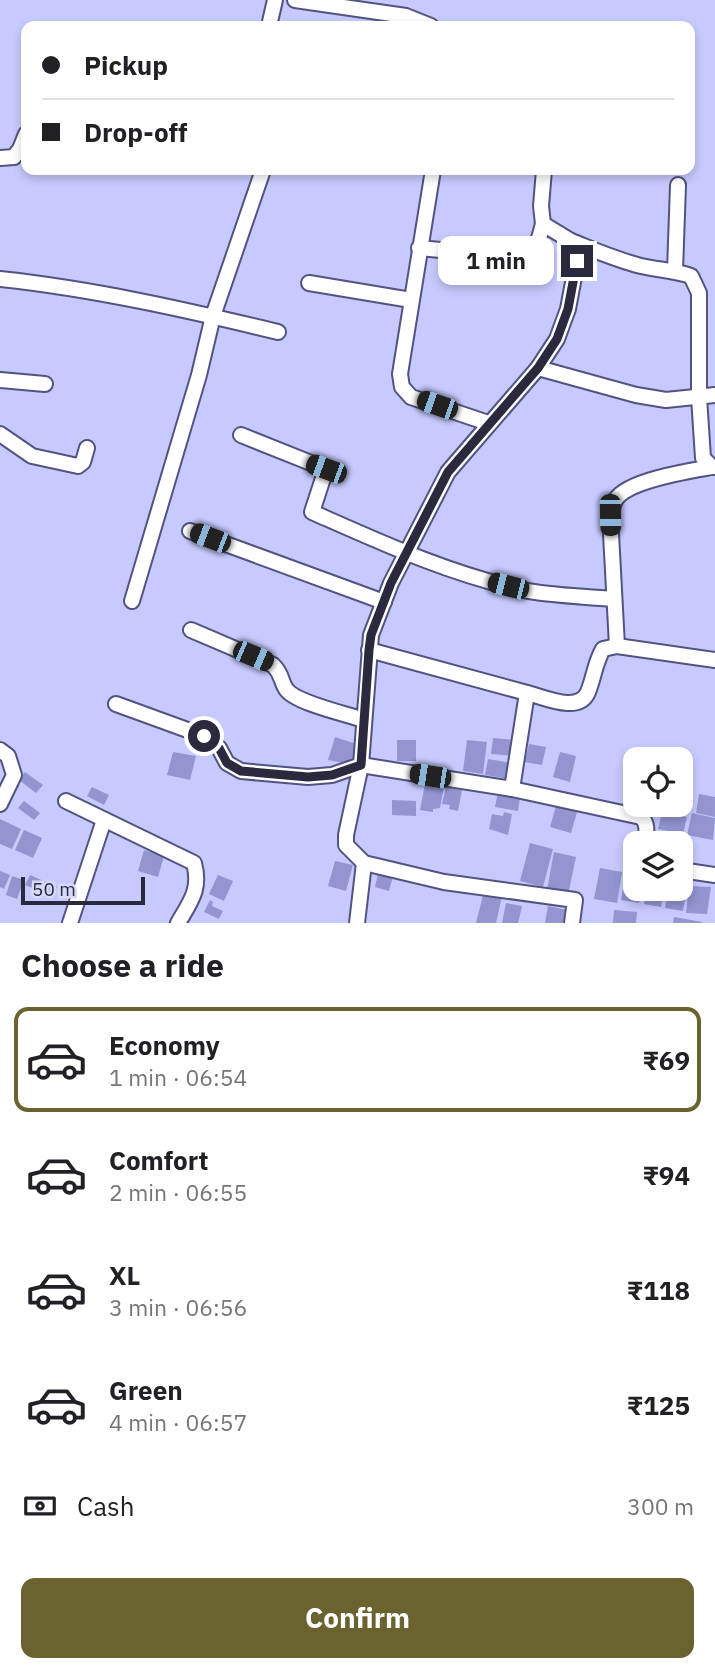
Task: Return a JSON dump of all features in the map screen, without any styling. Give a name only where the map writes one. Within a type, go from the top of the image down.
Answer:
[{"type":"street","points":[[270,21],[275,0]]},
{"type":"street","points":[[295,0],[353,4],[418,21]]},
{"type":"street","points":[[0,158],[14,157],[21,146]]},
{"type":"street","points":[[132,601],[199,375],[213,316],[261,175]]},
{"type":"street","points":[[432,175],[400,374],[402,387],[411,397],[488,423]]},
{"type":"street","points":[[419,248],[515,257],[527,254],[537,247],[543,224],[541,206],[544,175]]},
{"type":"street","points":[[675,271],[678,185]]},
{"type":"street","points":[[543,224],[571,241],[613,258],[691,276],[699,293],[699,397],[703,458],[713,467]]},
{"type":"street","points":[[571,241],[577,261],[568,309],[557,339],[538,368],[448,472],[407,553],[371,635],[361,765],[346,845],[364,863],[444,881],[576,900],[572,923]]},
{"type":"street","points":[[0,279],[57,285],[213,316],[278,332]]},
{"type":"street","points":[[309,283],[411,300]]},
{"type":"street","points":[[538,368],[636,396],[666,400],[715,396]]},
{"type":"street","points":[[0,380],[45,384]]},
{"type":"street","points":[[0,435],[33,456],[78,466],[83,462],[88,448]]},
{"type":"street","points":[[241,435],[326,469],[312,512],[407,553],[490,582],[525,590],[613,599]]},
{"type":"street","points":[[617,646],[610,515],[615,499],[626,490],[653,479],[713,467]]},
{"type":"street","points":[[190,531],[384,602]]},
{"type":"street","points":[[191,630],[273,665],[281,673],[286,688],[295,697],[364,720]]},
{"type":"street","points":[[369,650],[572,704],[581,702],[588,694],[596,661],[603,649],[617,646],[715,660]]},
{"type":"street","points":[[512,789],[527,693]]},
{"type":"street","points":[[116,704],[204,736],[219,748],[227,763],[241,771],[308,777],[332,775],[361,765],[512,789],[640,817],[645,821],[647,831]]},
{"type":"street","points":[[0,750],[8,756],[14,775],[0,804]]},
{"type":"street","points":[[66,802],[194,863],[198,879],[194,896],[178,923]]},
{"type":"street","points":[[69,923],[104,820]]},
{"type":"street","points":[[357,923],[364,863]]},
{"type":"street","points":[[693,872],[715,876]]},
{"type":"building","points":[[335,737],[359,745],[354,762],[349,760],[348,764],[328,760]]},
{"type":"building","points":[[493,738],[516,740],[515,756],[491,754]]},
{"type":"building","points":[[397,740],[416,740],[416,761],[397,761]]},
{"type":"building","points":[[467,740],[487,742],[483,774],[463,771]]},
{"type":"building","points":[[529,744],[546,747],[542,765],[525,762]]},
{"type":"building","points":[[173,752],[196,756],[190,780],[167,775]]},
{"type":"building","points":[[560,752],[576,756],[570,782],[553,777]]},
{"type":"building","points":[[488,759],[512,763],[509,779],[485,775]]},
{"type":"building","points":[[25,772],[43,785],[36,793],[19,780]]},
{"type":"building","points":[[425,784],[444,787],[440,808],[433,809],[433,812],[420,810]]},
{"type":"building","points":[[92,787],[109,795],[104,805],[87,796]]},
{"type":"building","points":[[446,787],[462,790],[458,811],[449,809],[450,805],[442,804]]},
{"type":"building","points":[[498,792],[520,797],[518,811],[495,807]]},
{"type":"building","points":[[699,794],[715,797],[715,817],[696,813]]},
{"type":"building","points":[[392,800],[416,801],[416,816],[392,815]]},
{"type":"building","points":[[24,801],[40,813],[34,820],[18,808]]},
{"type":"building","points":[[556,806],[577,812],[571,833],[550,827]]},
{"type":"building","points":[[504,812],[512,814],[508,835],[489,829],[492,814],[503,816]]},
{"type":"building","points":[[693,813],[715,818],[713,840],[693,836],[693,831],[688,831]]},
{"type":"building","points":[[661,817],[687,817],[684,831],[658,829]]},
{"type":"building","points":[[0,819],[21,829],[12,849],[0,844]]},
{"type":"building","points":[[24,830],[42,838],[33,858],[15,850]]},
{"type":"building","points":[[530,843],[553,849],[543,887],[520,881]]},
{"type":"building","points":[[144,850],[164,856],[158,877],[138,871]]},
{"type":"building","points":[[554,852],[576,857],[568,895],[547,890]]},
{"type":"building","points":[[335,861],[353,865],[346,891],[328,886]]},
{"type":"building","points":[[600,868],[622,872],[617,903],[594,899]]},
{"type":"building","points":[[379,869],[394,872],[389,891],[375,887]]},
{"type":"building","points":[[0,871],[10,875],[4,889],[0,887]]},
{"type":"building","points":[[30,875],[57,887],[52,896],[25,885]]},
{"type":"building","points":[[218,875],[233,881],[224,901],[209,894]]},
{"type":"building","points":[[12,876],[24,880],[17,899],[6,895]]},
{"type":"building","points":[[693,886],[711,887],[707,914],[686,913],[687,901],[693,901]]},
{"type":"building","points":[[484,891],[502,896],[496,923],[476,923]]},
{"type":"building","points":[[210,900],[213,902],[212,906],[223,911],[219,919],[204,912]]},
{"type":"building","points":[[645,901],[662,901],[661,907],[644,904]]},
{"type":"building","points":[[666,901],[685,901],[683,911],[665,908]]},
{"type":"building","points":[[506,903],[522,906],[518,923],[502,923]]},
{"type":"building","points":[[548,906],[567,910],[565,923],[545,923]]},
{"type":"building","points":[[614,910],[637,912],[636,923],[613,923]]},
{"type":"building","points":[[674,917],[702,922],[702,923],[673,923]]},
{"type":"route","points":[[204,736],[219,748],[227,763],[241,771],[308,777],[332,775],[361,765],[371,635],[391,583],[448,472],[538,368],[557,339],[568,309],[577,261]]}]
